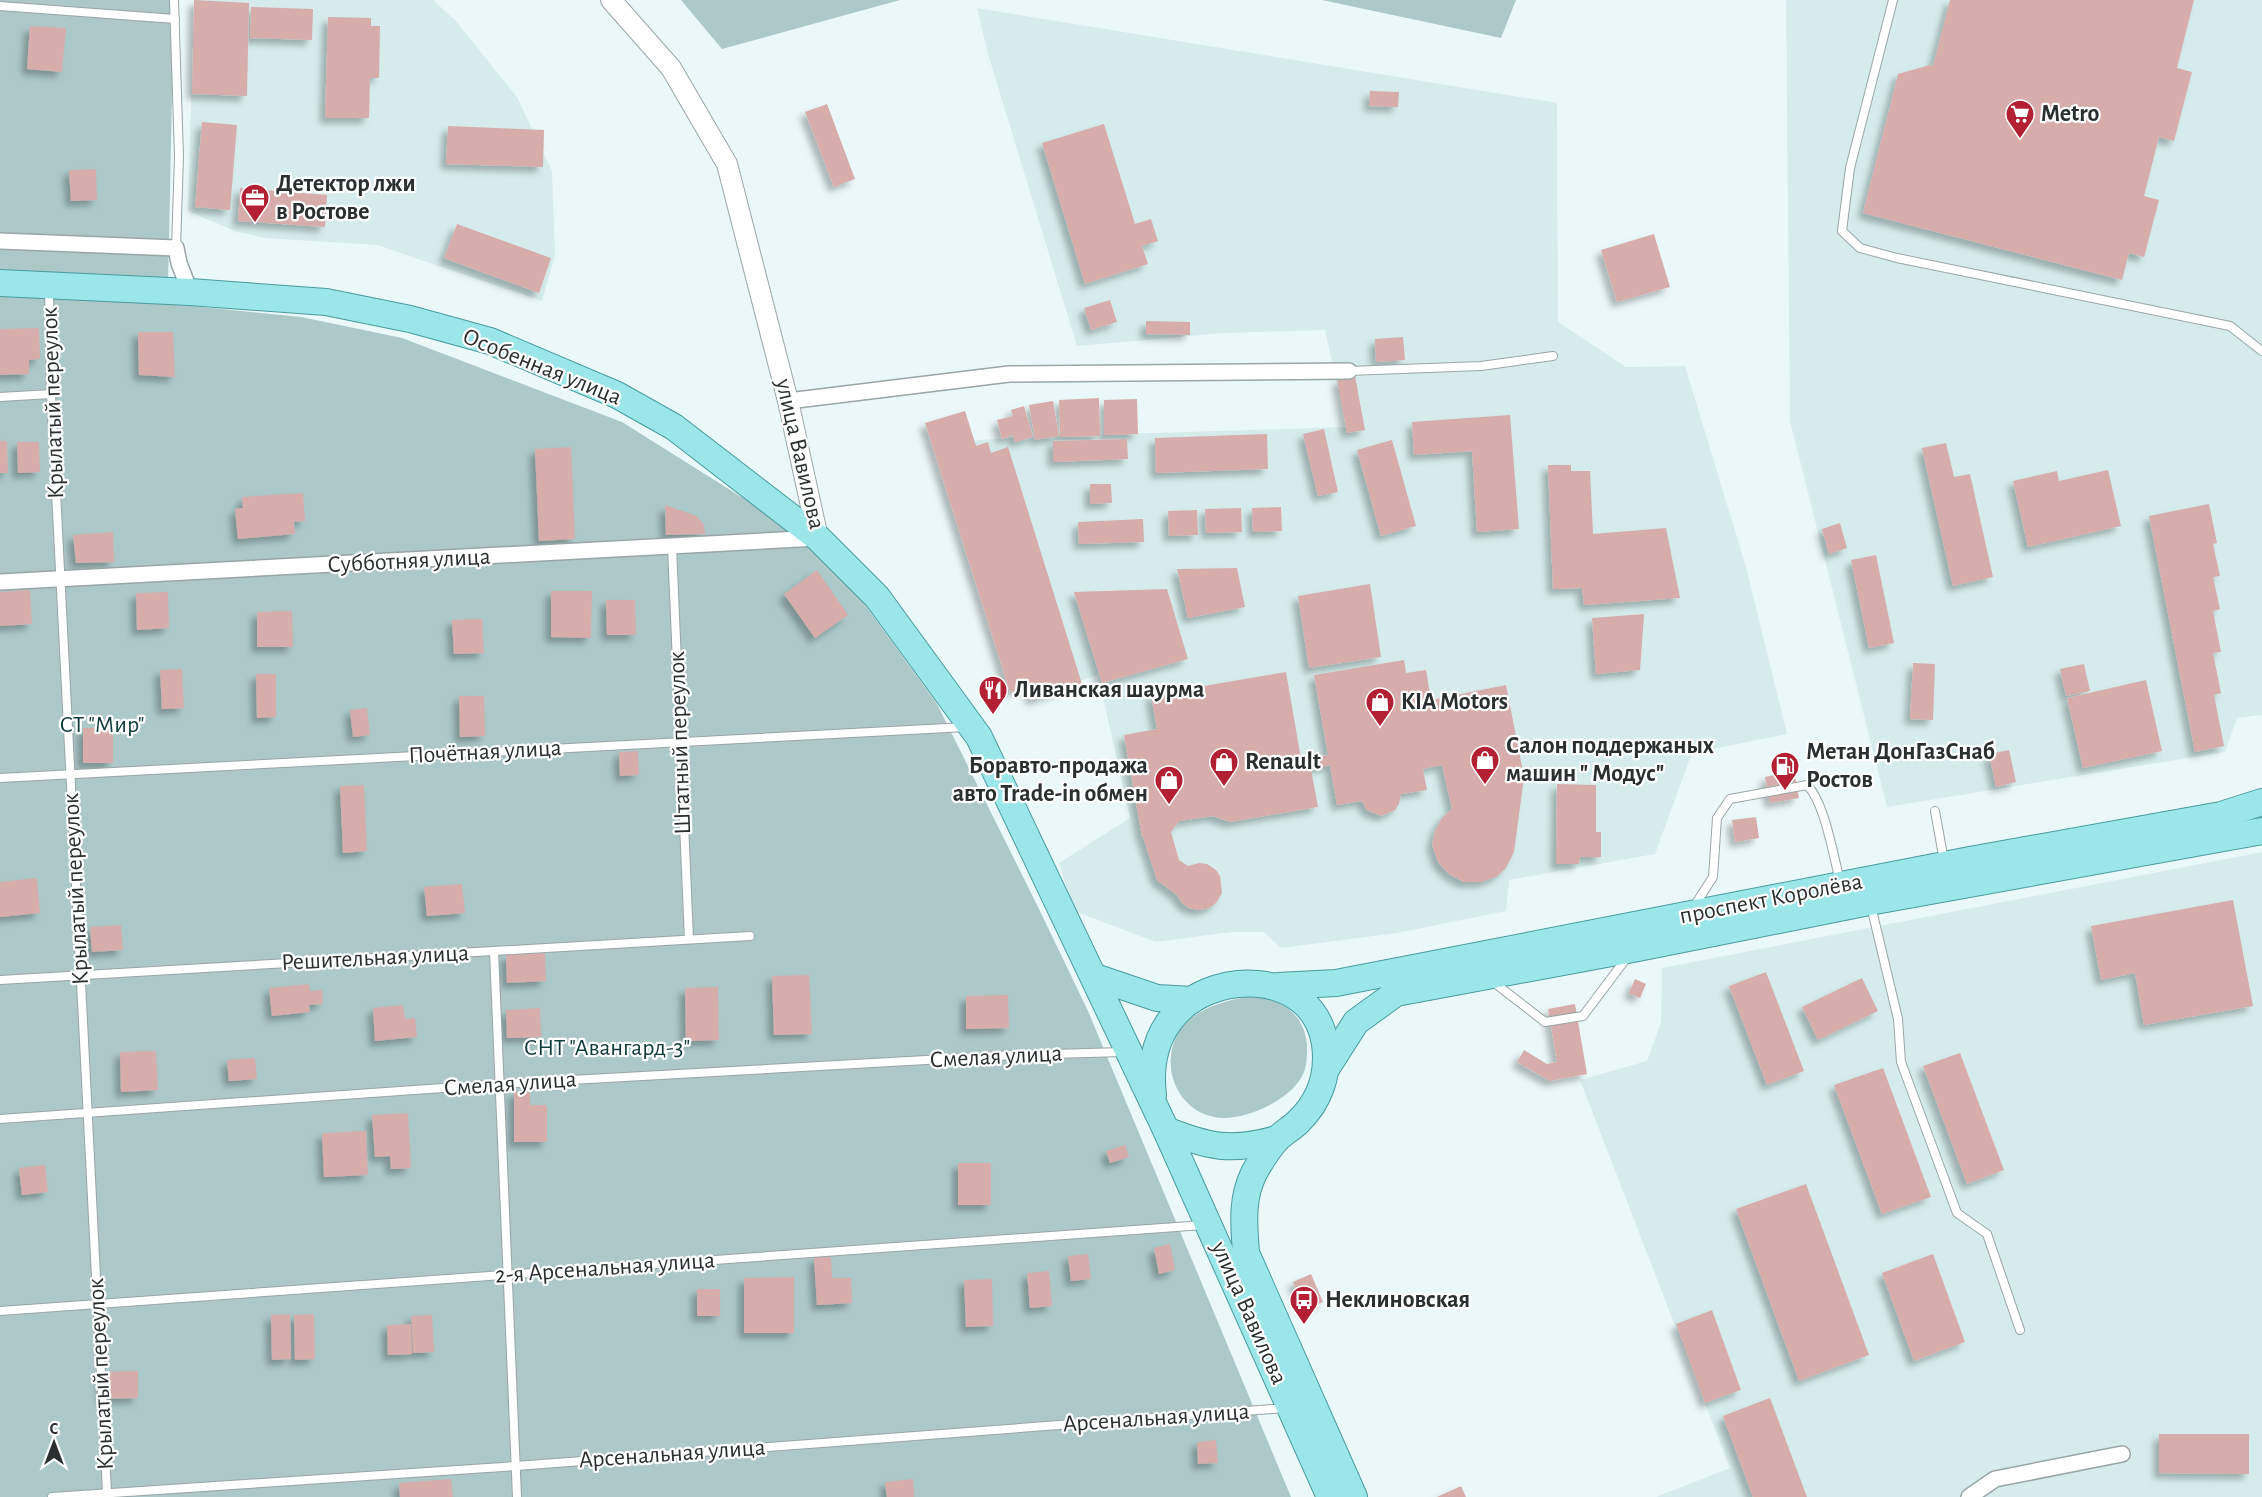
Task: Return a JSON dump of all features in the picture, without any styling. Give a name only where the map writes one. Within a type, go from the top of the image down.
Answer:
[{"type":"main road","name":"Особенная улица","points":[[0,283],[190,292],[326,303],[410,319],[490,341],[617,396],[674,427],[818,538]]},
{"type":"main road","name":"улица Вавилова","points":[[818,538],[877,597],[979,737],[1166,1130],[1330,1497]]},
{"type":"main road","name":"проспект Королёва","points":[[1278,986],[1336,983],[1945,865],[2221,815],[2262,802]]},
{"type":"main road","name":"проспект Королёва","points":[[1326,1069],[1356,1022],[1396,993],[1869,902],[2262,831]]},
{"type":"main road","name":"улица Вавилова","points":[[1095,977],[1157,998],[1192,1000]]},
{"type":"main road","name":"улица Вавилова","points":[[1154,1106],[1152,1064],[1159,1042],[1170,1021],[1192,1000],[1220,987],[1251,982],[1278,986],[1305,1003],[1319,1021],[1325,1043],[1326,1069],[1319,1095],[1298,1122],[1277,1139],[1254,1174],[1243,1209],[1246,1253],[1354,1497]]},
{"type":"main road","name":"улица Вавилова","points":[[1166,1130],[1198,1143],[1229,1148],[1255,1145],[1277,1139]]},
{"type":"street","name":"улица Вавилова","points":[[610,0],[671,68],[727,164],[788,401],[818,538]]},
{"type":"street","points":[[0,241],[176,248],[190,292]]},
{"type":"street","points":[[788,401],[1009,374],[1349,371]]},
{"type":"street","name":"Субботняя улица","points":[[0,582],[818,538]]},
{"type":"street","points":[[1969,1497],[1995,1479],[2122,1454]]},
{"type":"lane","points":[[174,0],[179,157],[176,248]]},
{"type":"lane","points":[[1893,0],[1850,168],[1842,231],[1860,248],[1908,261],[2230,326],[2262,351]]},
{"type":"lane","points":[[0,6],[174,19]]},
{"type":"lane","name":"Крылатый переулок","points":[[49,285],[51,394],[107,1492]]},
{"type":"lane","points":[[1349,371],[1481,366],[1553,356]]},
{"type":"lane","points":[[0,397],[51,394]]},
{"type":"lane","name":"Штатный переулок","points":[[672,547],[689,939]]},
{"type":"lane","name":"Почётная улица","points":[[0,778],[971,726]]},
{"type":"lane","points":[[1689,914],[1713,877],[1717,818],[1730,799],[1807,785],[1815,793],[1841,885]]},
{"type":"lane","points":[[1935,811],[1945,865]]},
{"type":"lane","points":[[1869,902],[1898,1019],[1901,1062],[1957,1214],[1987,1234],[2020,1330]]},
{"type":"lane","name":"Решительная улица","points":[[0,980],[750,936]]},
{"type":"lane","points":[[1486,976],[1545,1022],[1583,1016],[1633,949]]},
{"type":"lane","points":[[494,951],[517,1497]]},
{"type":"lane","name":"Смелая улица","points":[[0,1119],[500,1084],[1003,1056],[1129,1052]]},
{"type":"lane","name":"2-я Арсенальная улица","points":[[0,1311],[1209,1225]]},
{"type":"lane","name":"Арсенальная улица","points":[[52,1497],[516,1466],[1291,1408]]},
{"type":"shaded area","points":[[194,0],[433,0],[455,20],[517,97],[552,171],[555,255],[542,301],[377,245],[264,238],[235,231],[188,211]]},
{"type":"shaded area","points":[[1786,0],[2262,0],[2262,715],[2237,718],[2225,752],[1887,807],[1790,421]]},
{"type":"shaded area","points":[[977,8],[1557,103],[1558,322],[1626,367],[1685,366],[1746,567],[1787,734],[1692,753],[1655,854],[1509,880],[1506,911],[1397,933],[1281,948],[1264,932],[1231,932],[1156,942],[1074,911],[1059,863],[1130,818],[1098,675],[1027,698],[949,442],[1026,437],[1346,427],[1325,330],[1224,333],[1077,346],[988,54]]},
{"type":"shaded area","points":[[2262,852],[2262,1497],[1656,1497],[1730,1468],[1580,1080],[1647,1061],[1661,1023],[1662,968]]},
{"type":"green space","points":[[0,0],[174,0],[168,285],[0,276]]},
{"type":"green space","points":[[681,0],[900,0],[722,49]]},
{"type":"green space","points":[[1322,0],[1516,0],[1501,38]]},
{"type":"green space","name":"СНТ \"Авангард-3\"","points":[[0,296],[172,304],[301,317],[402,338],[622,422],[778,520],[855,591],[937,704],[1039,909],[1088,1011],[1291,1497],[0,1497]]},
{"type":"green space","points":[[1246,997],[1279,1003],[1295,1015],[1305,1033],[1307,1045],[1304,1072],[1291,1090],[1270,1105],[1234,1117],[1207,1115],[1192,1107],[1181,1096],[1174,1082],[1171,1066],[1172,1050],[1177,1035],[1188,1021],[1201,1011],[1230,1000]]},
{"type":"building","points":[[194,0],[249,3],[247,96],[192,94]]},
{"type":"building","name":"Metro","points":[[1950,0],[2194,0],[2177,68],[2192,72],[2174,141],[2159,137],[2144,196],[2159,200],[2144,257],[2129,253],[2122,280],[1863,213],[1898,74],[1933,66]]},
{"type":"building","points":[[251,7],[313,9],[312,40],[250,38]]},
{"type":"building","points":[[328,17],[371,18],[371,26],[380,26],[379,78],[370,78],[369,118],[325,118]]},
{"type":"building","points":[[30,26],[66,28],[62,72],[27,69]]},
{"type":"building","points":[[1370,91],[1399,92],[1398,107],[1369,106]]},
{"type":"building","points":[[827,104],[855,179],[834,187],[805,112]]},
{"type":"building","points":[[202,122],[237,125],[230,210],[195,207]]},
{"type":"building","points":[[1104,124],[1135,224],[1151,219],[1158,241],[1142,246],[1148,264],[1085,284],[1042,143]]},
{"type":"building","points":[[448,126],[544,130],[543,167],[446,164]]},
{"type":"building","points":[[96,169],[97,200],[71,201],[69,170]]},
{"type":"building","points":[[240,188],[327,195],[325,227],[238,221]]},
{"type":"building","points":[[457,224],[551,258],[539,293],[444,258]]},
{"type":"building","points":[[1654,234],[1670,287],[1617,302],[1601,250]]},
{"type":"building","points":[[1110,300],[1117,322],[1091,330],[1084,308]]},
{"type":"building","points":[[1146,321],[1190,322],[1190,335],[1146,334]]},
{"type":"building","points":[[39,328],[40,359],[29,360],[29,374],[0,375],[0,329]]},
{"type":"building","points":[[138,332],[173,332],[175,377],[139,375]]},
{"type":"building","points":[[1403,337],[1405,360],[1376,362],[1375,339]]},
{"type":"building","points":[[1355,376],[1365,430],[1347,433],[1337,379]]},
{"type":"building","points":[[1099,398],[1100,436],[1060,437],[1059,400]]},
{"type":"building","points":[[1137,399],[1138,434],[1104,435],[1104,400]]},
{"type":"building","points":[[1053,401],[1059,436],[1035,440],[1029,405]]},
{"type":"building","points":[[1024,406],[1033,437],[1015,442],[1013,435],[1002,439],[997,420],[1013,416],[1011,410]]},
{"type":"building","points":[[965,411],[976,446],[988,442],[991,453],[1008,447],[1082,684],[1032,700],[1027,686],[1010,692],[925,423]]},
{"type":"building","points":[[1510,415],[1519,529],[1477,532],[1472,451],[1414,455],[1412,422]]},
{"type":"building","points":[[1324,429],[1338,492],[1318,496],[1303,434]]},
{"type":"building","points":[[1267,434],[1268,469],[1156,473],[1155,438]]},
{"type":"building","points":[[1127,439],[1128,459],[1053,462],[1053,441]]},
{"type":"building","points":[[1392,440],[1416,526],[1381,536],[1357,450]]},
{"type":"building","points":[[0,441],[7,441],[8,473],[0,473]]},
{"type":"building","points":[[17,442],[39,442],[40,472],[18,473]]},
{"type":"building","points":[[1946,443],[1954,477],[1970,474],[1993,577],[1953,586],[1922,448]]},
{"type":"building","points":[[571,447],[575,539],[539,541],[535,449]]},
{"type":"building","points":[[1548,465],[1571,465],[1571,471],[1590,471],[1593,534],[1666,528],[1680,598],[1584,605],[1582,588],[1553,589]]},
{"type":"building","points":[[2108,470],[2121,526],[2028,547],[2013,481],[2057,471],[2059,481]]},
{"type":"building","points":[[1090,484],[1111,484],[1112,503],[1090,504]]},
{"type":"building","points":[[303,493],[305,521],[294,522],[295,534],[238,539],[235,509],[243,508],[242,497]]},
{"type":"building","points":[[2209,504],[2217,543],[2213,544],[2220,576],[2213,577],[2220,609],[2213,611],[2221,652],[2213,653],[2221,693],[2214,695],[2224,746],[2195,752],[2149,516]]},
{"type":"building","points":[[665,505],[697,516],[704,525],[705,534],[666,535]]},
{"type":"building","points":[[1281,507],[1282,531],[1253,532],[1252,508]]},
{"type":"building","points":[[1241,508],[1242,532],[1206,533],[1205,509]]},
{"type":"building","points":[[1197,510],[1198,535],[1169,536],[1168,511]]},
{"type":"building","points":[[1143,519],[1144,542],[1079,544],[1078,522]]},
{"type":"building","points":[[1840,523],[1847,548],[1829,554],[1822,529]]},
{"type":"building","points":[[113,532],[114,562],[76,563],[73,535]]},
{"type":"building","points":[[1876,555],[1894,643],[1869,648],[1851,560]]},
{"type":"building","points":[[1237,568],[1245,607],[1188,618],[1177,569]]},
{"type":"building","points":[[817,570],[848,615],[815,638],[784,594]]},
{"type":"building","points":[[1370,584],[1381,657],[1309,668],[1298,596]]},
{"type":"building","points":[[1167,589],[1188,659],[1102,683],[1074,592]]},
{"type":"building","points":[[30,590],[32,624],[0,626],[0,592]]},
{"type":"building","points":[[551,591],[592,591],[591,638],[551,637]]},
{"type":"building","points":[[168,592],[169,628],[137,630],[136,593]]},
{"type":"building","points":[[606,600],[635,600],[636,635],[607,635]]},
{"type":"building","points":[[292,611],[293,647],[257,647],[257,612]]},
{"type":"building","points":[[1644,614],[1640,670],[1596,674],[1592,618]]},
{"type":"building","points":[[482,619],[484,653],[454,654],[452,620]]},
{"type":"building","points":[[1404,660],[1406,673],[1426,670],[1431,700],[1506,685],[1524,777],[1514,852],[1506,868],[1496,877],[1481,882],[1464,882],[1449,874],[1438,862],[1432,845],[1435,831],[1442,818],[1452,809],[1442,765],[1423,769],[1427,790],[1401,794],[1395,810],[1381,816],[1367,810],[1362,801],[1337,805],[1330,765],[1311,769],[1318,807],[1230,822],[1213,816],[1179,821],[1171,832],[1179,860],[1188,866],[1199,863],[1207,864],[1220,876],[1222,893],[1216,903],[1209,908],[1199,910],[1189,908],[1177,895],[1157,880],[1142,837],[1124,735],[1157,729],[1151,695],[1286,672],[1301,759],[1328,755],[1314,675]]},
{"type":"building","points":[[1913,663],[1935,664],[1933,720],[1910,719]]},
{"type":"building","points":[[2084,664],[2090,691],[2066,696],[2060,669]]},
{"type":"building","points":[[182,669],[184,708],[162,709],[160,670]]},
{"type":"building","points":[[256,674],[276,674],[276,717],[257,718]]},
{"type":"building","points":[[2146,680],[2162,751],[2083,768],[2067,698]]},
{"type":"building","points":[[459,696],[484,696],[485,736],[460,737]]},
{"type":"building","points":[[367,708],[370,735],[353,737],[350,710]]},
{"type":"building","points":[[83,728],[113,728],[113,763],[83,763]]},
{"type":"building","points":[[2009,750],[2016,782],[1996,787],[1989,754]]},
{"type":"building","points":[[638,751],[639,775],[620,776],[619,752]]},
{"type":"building","points":[[1794,771],[1799,798],[1770,803],[1765,777]]},
{"type":"building","points":[[1557,784],[1596,785],[1596,832],[1601,832],[1601,857],[1580,857],[1579,864],[1556,864]]},
{"type":"building","points":[[364,785],[367,851],[343,853],[340,786]]},
{"type":"building","points":[[1756,817],[1759,838],[1735,842],[1732,820]]},
{"type":"building","points":[[37,878],[40,913],[0,917],[0,882]]},
{"type":"building","points":[[462,884],[465,913],[427,916],[424,887]]},
{"type":"building","points":[[2233,900],[2253,1006],[2144,1025],[2135,973],[2101,980],[2091,926]]},
{"type":"building","points":[[121,925],[123,950],[92,952],[90,927]]},
{"type":"building","points":[[545,953],[546,981],[507,983],[506,955]]},
{"type":"building","points":[[1766,972],[1804,1071],[1767,1085],[1729,986]]},
{"type":"building","points":[[809,975],[812,1034],[774,1035],[772,976]]},
{"type":"building","points":[[1862,978],[1878,1011],[1818,1040],[1802,1007]]},
{"type":"building","points":[[1635,979],[1646,984],[1640,998],[1629,993]]},
{"type":"building","points":[[309,984],[310,991],[322,990],[323,1004],[309,1005],[310,1012],[272,1016],[269,988]]},
{"type":"building","points":[[718,987],[719,1040],[686,1041],[685,988]]},
{"type":"building","points":[[1008,995],[1009,1028],[966,1029],[966,996]]},
{"type":"building","points":[[1575,1004],[1587,1074],[1550,1081],[1517,1062],[1524,1050],[1547,1064],[1557,1062],[1548,1009]]},
{"type":"building","points":[[403,1005],[405,1019],[415,1018],[417,1037],[375,1041],[373,1008]]},
{"type":"building","points":[[540,1008],[541,1037],[507,1038],[506,1010]]},
{"type":"building","points":[[156,1051],[158,1090],[121,1092],[120,1052]]},
{"type":"building","points":[[1960,1053],[2004,1170],[1967,1184],[1923,1066]]},
{"type":"building","points":[[255,1058],[257,1079],[229,1081],[227,1060]]},
{"type":"building","points":[[1883,1068],[1931,1197],[1882,1214],[1834,1085]]},
{"type":"building","points":[[514,1092],[530,1092],[530,1105],[547,1105],[547,1142],[514,1142]]},
{"type":"building","points":[[408,1113],[411,1168],[391,1169],[390,1156],[375,1157],[372,1115]]},
{"type":"building","points":[[366,1131],[368,1175],[324,1177],[322,1133]]},
{"type":"building","points":[[1125,1145],[1129,1157],[1110,1163],[1106,1151]]},
{"type":"building","points":[[958,1163],[991,1163],[991,1205],[958,1205]]},
{"type":"building","points":[[45,1165],[48,1192],[22,1195],[19,1168]]},
{"type":"building","points":[[1806,1184],[1869,1355],[1799,1381],[1736,1209]]},
{"type":"building","points":[[1170,1244],[1175,1270],[1159,1274],[1154,1248]]},
{"type":"building","points":[[1088,1254],[1091,1279],[1071,1281],[1068,1256]]},
{"type":"building","points":[[1933,1254],[1965,1342],[1914,1361],[1882,1273]]},
{"type":"building","points":[[831,1256],[832,1278],[851,1278],[852,1303],[817,1305],[814,1257]]},
{"type":"building","points":[[1049,1271],[1052,1306],[1030,1308],[1027,1273]]},
{"type":"building","points":[[1311,1274],[1323,1302],[1305,1310],[1293,1282]]},
{"type":"building","points":[[794,1277],[794,1333],[744,1333],[744,1278]]},
{"type":"building","points":[[992,1279],[993,1326],[966,1327],[964,1280]]},
{"type":"building","points":[[697,1289],[720,1289],[720,1316],[697,1316]]},
{"type":"building","points":[[1712,1310],[1741,1390],[1705,1403],[1676,1324]]},
{"type":"building","points":[[290,1314],[291,1359],[272,1360],[271,1315]]},
{"type":"building","points":[[314,1314],[315,1359],[295,1360],[294,1315]]},
{"type":"building","points":[[432,1315],[434,1352],[413,1353],[411,1316]]},
{"type":"building","points":[[411,1324],[412,1354],[388,1355],[387,1325]]},
{"type":"building","points":[[138,1371],[138,1398],[103,1399],[102,1372]]},
{"type":"building","points":[[1770,1398],[1807,1497],[1753,1497],[1723,1416]]},
{"type":"building","points":[[2159,1434],[2249,1434],[2249,1474],[2159,1473]]},
{"type":"building","points":[[1216,1440],[1218,1463],[1198,1464],[1197,1442]]},
{"type":"building","points":[[451,1479],[453,1497],[400,1497],[399,1483]]},
{"type":"building","points":[[913,1479],[914,1497],[887,1497],[885,1482]]},
{"type":"building","points":[[1461,1486],[1466,1497],[1437,1497]]},
{"type":"place","name":"Metro","points":[[2020,140]]},
{"type":"place","name":"Детектор лжи в Ростове","points":[[255,224]]},
{"type":"place","name":"Ливанская шаурма","points":[[993,716]]},
{"type":"place","name":"KIA Motors","points":[[1380,728]]},
{"type":"place","name":"Салон поддержаных машин \" Модус\"","points":[[1485,786]]},
{"type":"place","name":"Renault","points":[[1224,788]]},
{"type":"place","name":"Метан ДонГазСнаб Ростов","points":[[1785,792]]},
{"type":"place","name":"Боравто-продажа авто Trade-in обмен","points":[[1169,806]]},
{"type":"place","name":"Неклиновская","points":[[1304,1326]]},
{"type":"park label","name":"СТ \"Мир\"","points":[[102,725]]}]
